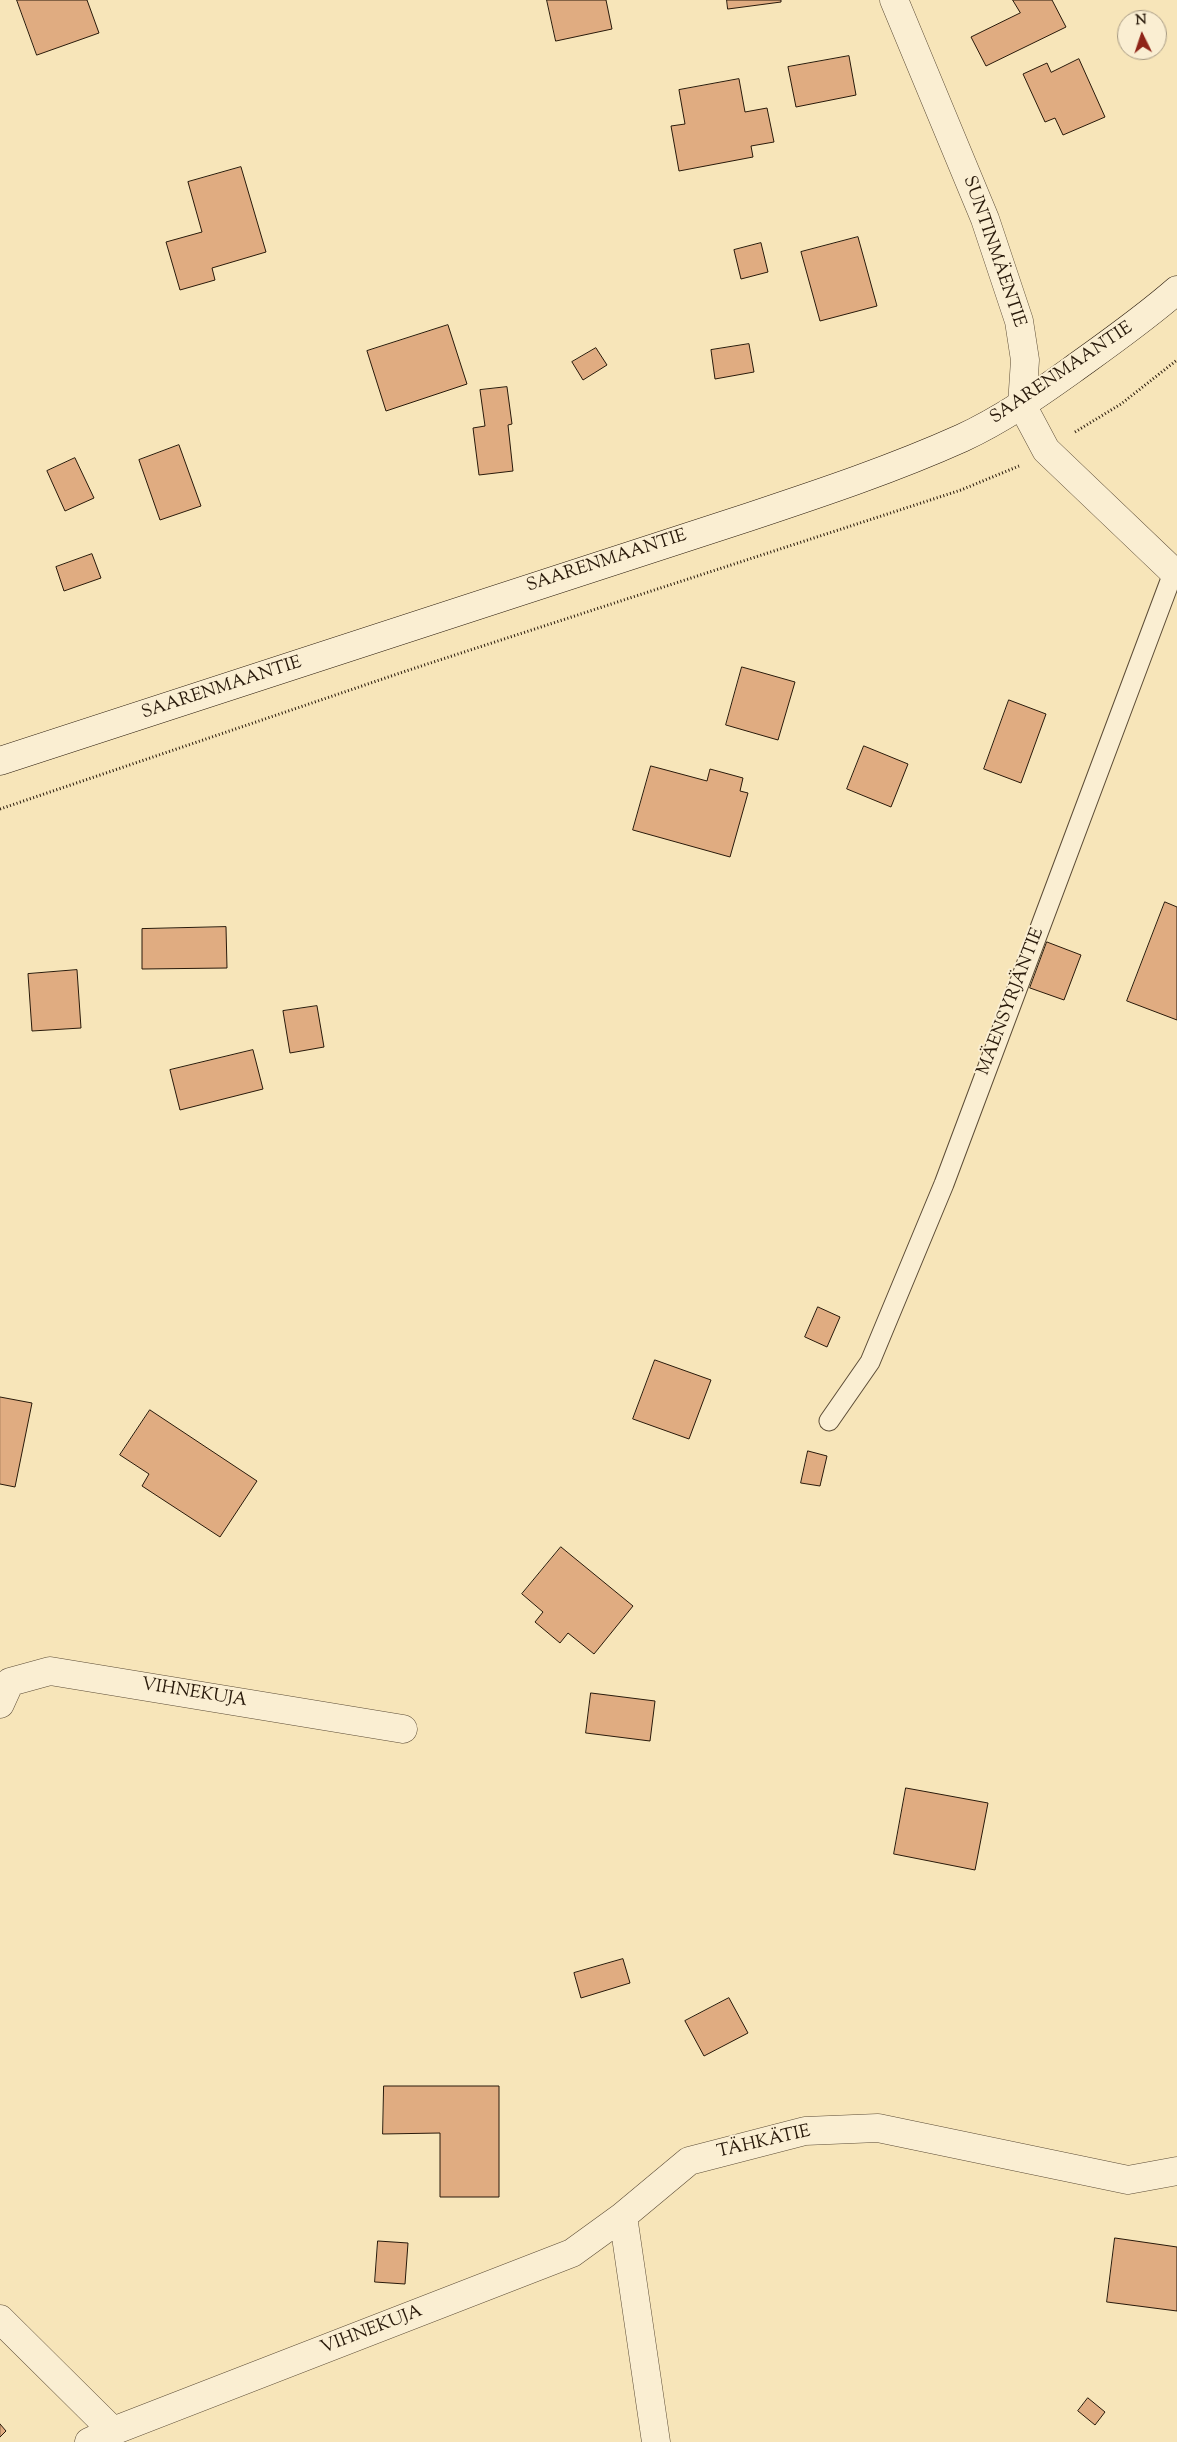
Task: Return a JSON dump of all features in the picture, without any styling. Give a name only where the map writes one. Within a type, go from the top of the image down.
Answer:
[{"type":"street","name":"SUNTINMÄENTIE","points":[[894,0],[985,218],[1019,321],[1025,360],[1022,405]]},
{"type":"street","name":"SAARENMAANTIE","points":[[0,761],[858,480],[964,438],[1022,405],[1146,317],[1177,290]]},
{"type":"street","points":[[1022,405],[1046,450],[1175,574]]},
{"type":"street","name":"VIHNEKUJA","points":[[0,1704],[10,1682],[50,1671],[403,1729]]},
{"type":"street","name":"TÄHKÄTIE","points":[[623,2216],[689,2160],[805,2131],[878,2128],[1128,2180],[1177,2171]]},
{"type":"street","points":[[623,2216],[656,2442]]},
{"type":"street","name":"VIHNEKUJA","points":[[0,2319],[101,2437],[572,2253],[623,2216]]},
{"type":"lane","name":"MÄENSYRJÄNTIE","points":[[829,1421],[870,1362],[944,1184],[1175,574]]},
{"type":"path","points":[[0,809],[409,670],[961,490],[1014,469],[1046,450],[1120,404],[1177,360]]},
{"type":"building","points":[[17,0],[87,0],[99,33],[37,55]]},
{"type":"building","points":[[547,0],[606,0],[612,29],[556,41]]},
{"type":"building","points":[[727,0],[781,0],[781,2],[728,9]]},
{"type":"building","points":[[1013,0],[1052,0],[1066,27],[986,66],[971,37],[1020,13]]},
{"type":"building","points":[[849,56],[856,95],[796,107],[788,67]]},
{"type":"building","points":[[1079,59],[1105,117],[1063,135],[1055,118],[1045,122],[1023,74],[1047,63],[1051,72]]},
{"type":"building","points":[[739,79],[745,112],[767,108],[774,142],[751,146],[753,157],[679,171],[671,126],[685,124],[679,90]]},
{"type":"building","points":[[241,167],[266,252],[212,268],[215,280],[180,290],[166,242],[202,232],[188,182]]},
{"type":"building","points":[[858,237],[877,306],[820,321],[801,252]]},
{"type":"building","points":[[761,243],[768,272],[741,279],[734,250]]},
{"type":"building","points":[[448,325],[467,384],[386,411],[367,351]]},
{"type":"building","points":[[749,344],[754,372],[715,379],[711,350]]},
{"type":"building","points":[[596,348],[607,365],[583,380],[572,362]]},
{"type":"building","points":[[507,387],[512,424],[508,425],[513,471],[479,475],[473,428],[485,426],[480,390]]},
{"type":"building","points":[[179,445],[201,506],[160,520],[139,460]]},
{"type":"building","points":[[75,458],[94,498],[65,511],[47,471]]},
{"type":"building","points":[[92,554],[101,578],[64,591],[56,567]]},
{"type":"building","points":[[742,667],[795,682],[778,740],[726,725]]},
{"type":"building","points":[[1009,700],[1046,714],[1021,783],[984,769]]},
{"type":"building","points":[[864,746],[908,764],[891,807],[847,789]]},
{"type":"building","points":[[651,766],[707,781],[710,769],[743,778],[740,791],[748,793],[730,857],[633,830]]},
{"type":"building","points":[[1165,902],[1177,907],[1177,1020],[1127,1001]]},
{"type":"building","points":[[226,927],[227,968],[142,969],[142,929]]},
{"type":"building","points":[[1047,942],[1081,955],[1064,1000],[1030,988]]},
{"type":"building","points":[[77,970],[81,1028],[32,1031],[28,974]]},
{"type":"building","points":[[317,1006],[324,1047],[290,1053],[283,1011]]},
{"type":"building","points":[[253,1050],[263,1089],[180,1110],[170,1070]]},
{"type":"building","points":[[818,1307],[840,1317],[827,1347],[805,1337]]},
{"type":"building","points":[[655,1360],[711,1380],[689,1439],[633,1419]]},
{"type":"building","points":[[0,1397],[32,1403],[15,1487],[0,1484]]},
{"type":"building","points":[[150,1410],[257,1481],[220,1537],[142,1486],[149,1474],[120,1455]]},
{"type":"building","points":[[808,1451],[827,1456],[820,1486],[801,1483]]},
{"type":"building","points":[[561,1547],[633,1606],[594,1654],[568,1633],[560,1643],[535,1622],[543,1612],[522,1594]]},
{"type":"building","points":[[591,1693],[655,1701],[650,1741],[586,1733]]},
{"type":"building","points":[[906,1788],[988,1803],[975,1870],[894,1854]]},
{"type":"building","points":[[623,1959],[630,1983],[581,1998],[574,1973]]},
{"type":"building","points":[[729,1998],[748,2033],[704,2056],[685,2021]]},
{"type":"building","points":[[384,2086],[499,2086],[499,2197],[440,2197],[440,2133],[383,2134]]},
{"type":"building","points":[[1115,2238],[1177,2247],[1177,2311],[1107,2302]]},
{"type":"building","points":[[378,2241],[408,2243],[405,2284],[375,2282]]},
{"type":"building","points":[[1088,2398],[1105,2412],[1095,2425],[1078,2411]]},
{"type":"building","points":[[0,2424],[6,2431],[0,2437]]}]
